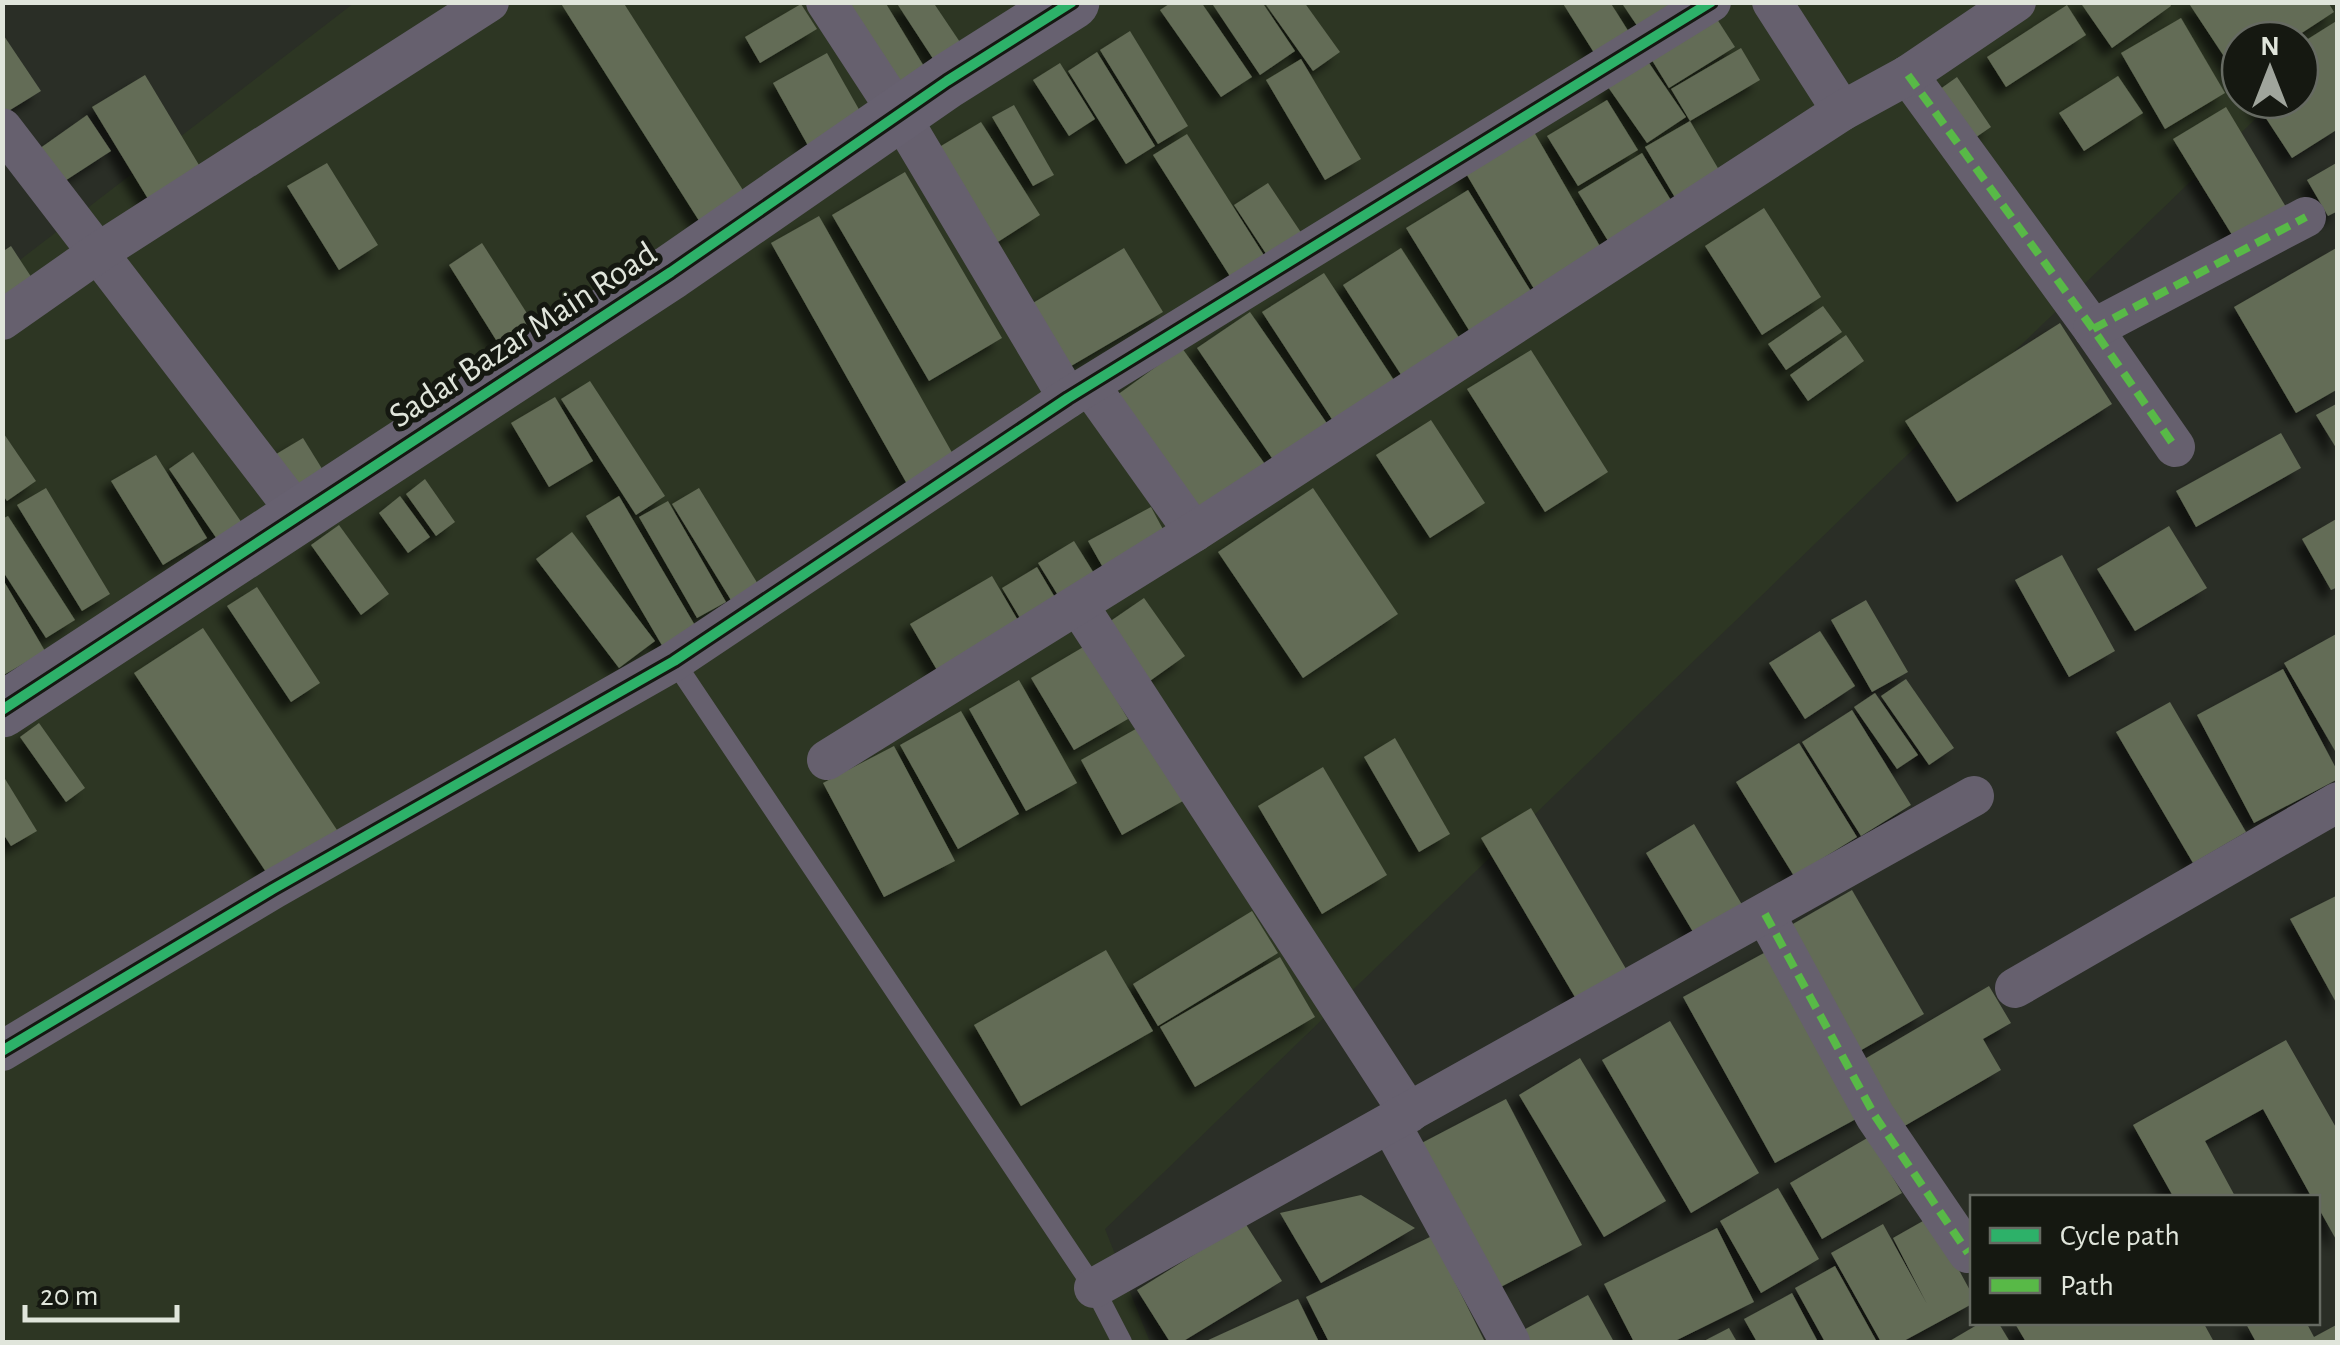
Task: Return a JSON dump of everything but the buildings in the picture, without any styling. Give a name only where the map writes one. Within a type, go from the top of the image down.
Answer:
[{"type":"street","points":[[2,320],[99,252],[489,2]]},
{"type":"street","points":[[826,2],[1079,392],[1194,532]]},
{"type":"street","name":"Sadar Bazar Main Road","points":[[2,710],[671,272],[899,114],[1072,2]]},
{"type":"street","points":[[2,1050],[273,889],[674,661],[1079,392],[1711,2]]},
{"type":"street","points":[[1772,2],[1842,111]]},
{"type":"street","points":[[827,760],[1194,532],[2016,2]]},
{"type":"street","points":[[1908,75],[2175,447]]},
{"type":"street","points":[[2,128],[299,515]]},
{"type":"street","points":[[2093,330],[2306,217]]},
{"type":"street","points":[[1078,604],[1399,1118],[1510,1342]]},
{"type":"street","points":[[1094,1288],[1974,796]]},
{"type":"street","points":[[2014,988],[2338,802]]},
{"type":"street","points":[[1765,914],[1875,1116],[1968,1252]]},
{"type":"lane","points":[[674,661],[1094,1288],[1122,1342]]},
{"type":"shaded area","points":[[354,3],[2337,3],[2337,40],[2320,57],[2320,20],[2220,20],[2220,120],[2254,120],[1105,1229],[1150,1342],[3,1342],[3,273]]},
{"type":"marked path","points":[[1908,75],[2175,447]]},
{"type":"marked path","points":[[2093,329],[2306,217]]},
{"type":"marked path","points":[[1765,914],[1875,1116],[1968,1253]]},
{"type":"cycle path","points":[[2,710],[671,272],[947,81],[1072,2]]},
{"type":"cycle path","points":[[2,1051],[273,889],[674,661],[1068,398],[1711,2]]}]
